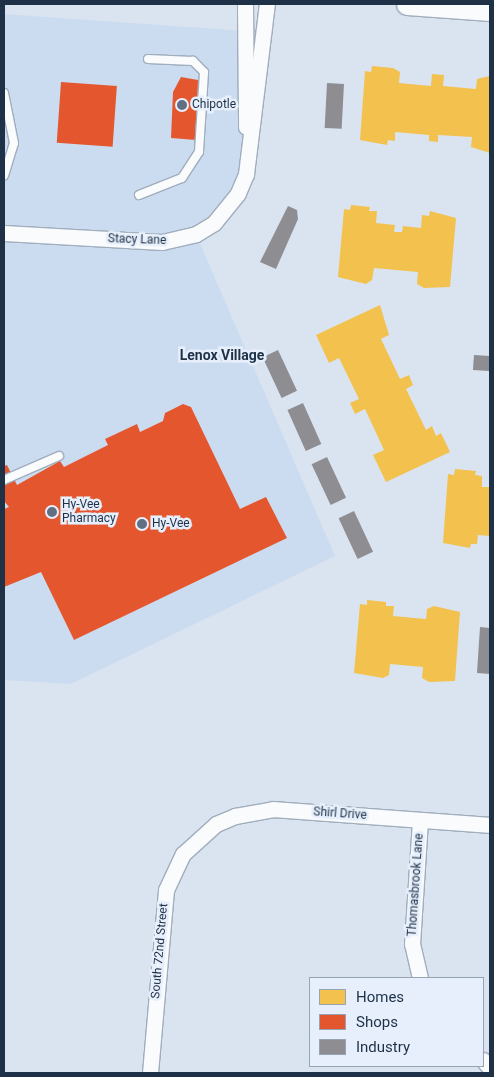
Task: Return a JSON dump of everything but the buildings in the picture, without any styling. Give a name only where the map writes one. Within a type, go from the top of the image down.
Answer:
[{"type":"main road","points":[[407,4],[490,10]]},
{"type":"street","name":"Stacy Lane","points":[[245,4],[248,151]]},
{"type":"street","name":"Stacy Lane","points":[[4,233],[142,242],[188,237],[214,223],[228,209],[246,174],[267,4]]},
{"type":"street","name":"Shirl Drive","points":[[197,839],[216,824],[255,811],[490,825]]},
{"type":"street","name":"Thomasbrook Lane","points":[[420,820],[412,944],[420,977]]},
{"type":"street","name":"South 72nd Street","points":[[150,1073],[162,906],[173,871],[197,839]]},
{"type":"lane","points":[[139,196],[182,178],[192,167],[199,143],[204,72],[199,64],[148,59]]},
{"type":"lane","points":[[4,93],[14,144],[4,175]]},
{"type":"lane","points":[[4,480],[59,456]]},
{"type":"shaded area","points":[[4,14],[245,31],[246,171],[196,234],[335,556],[71,684],[4,680]]},
{"type":"place","name":"Chipotle","points":[[182,105]]},
{"type":"place","name":"Hy-Vee Pharmacy","points":[[52,512]]},
{"type":"place","name":"Hy-Vee","points":[[142,524]]},
{"type":"district","name":"Lenox Village","points":[[222,355]]}]
